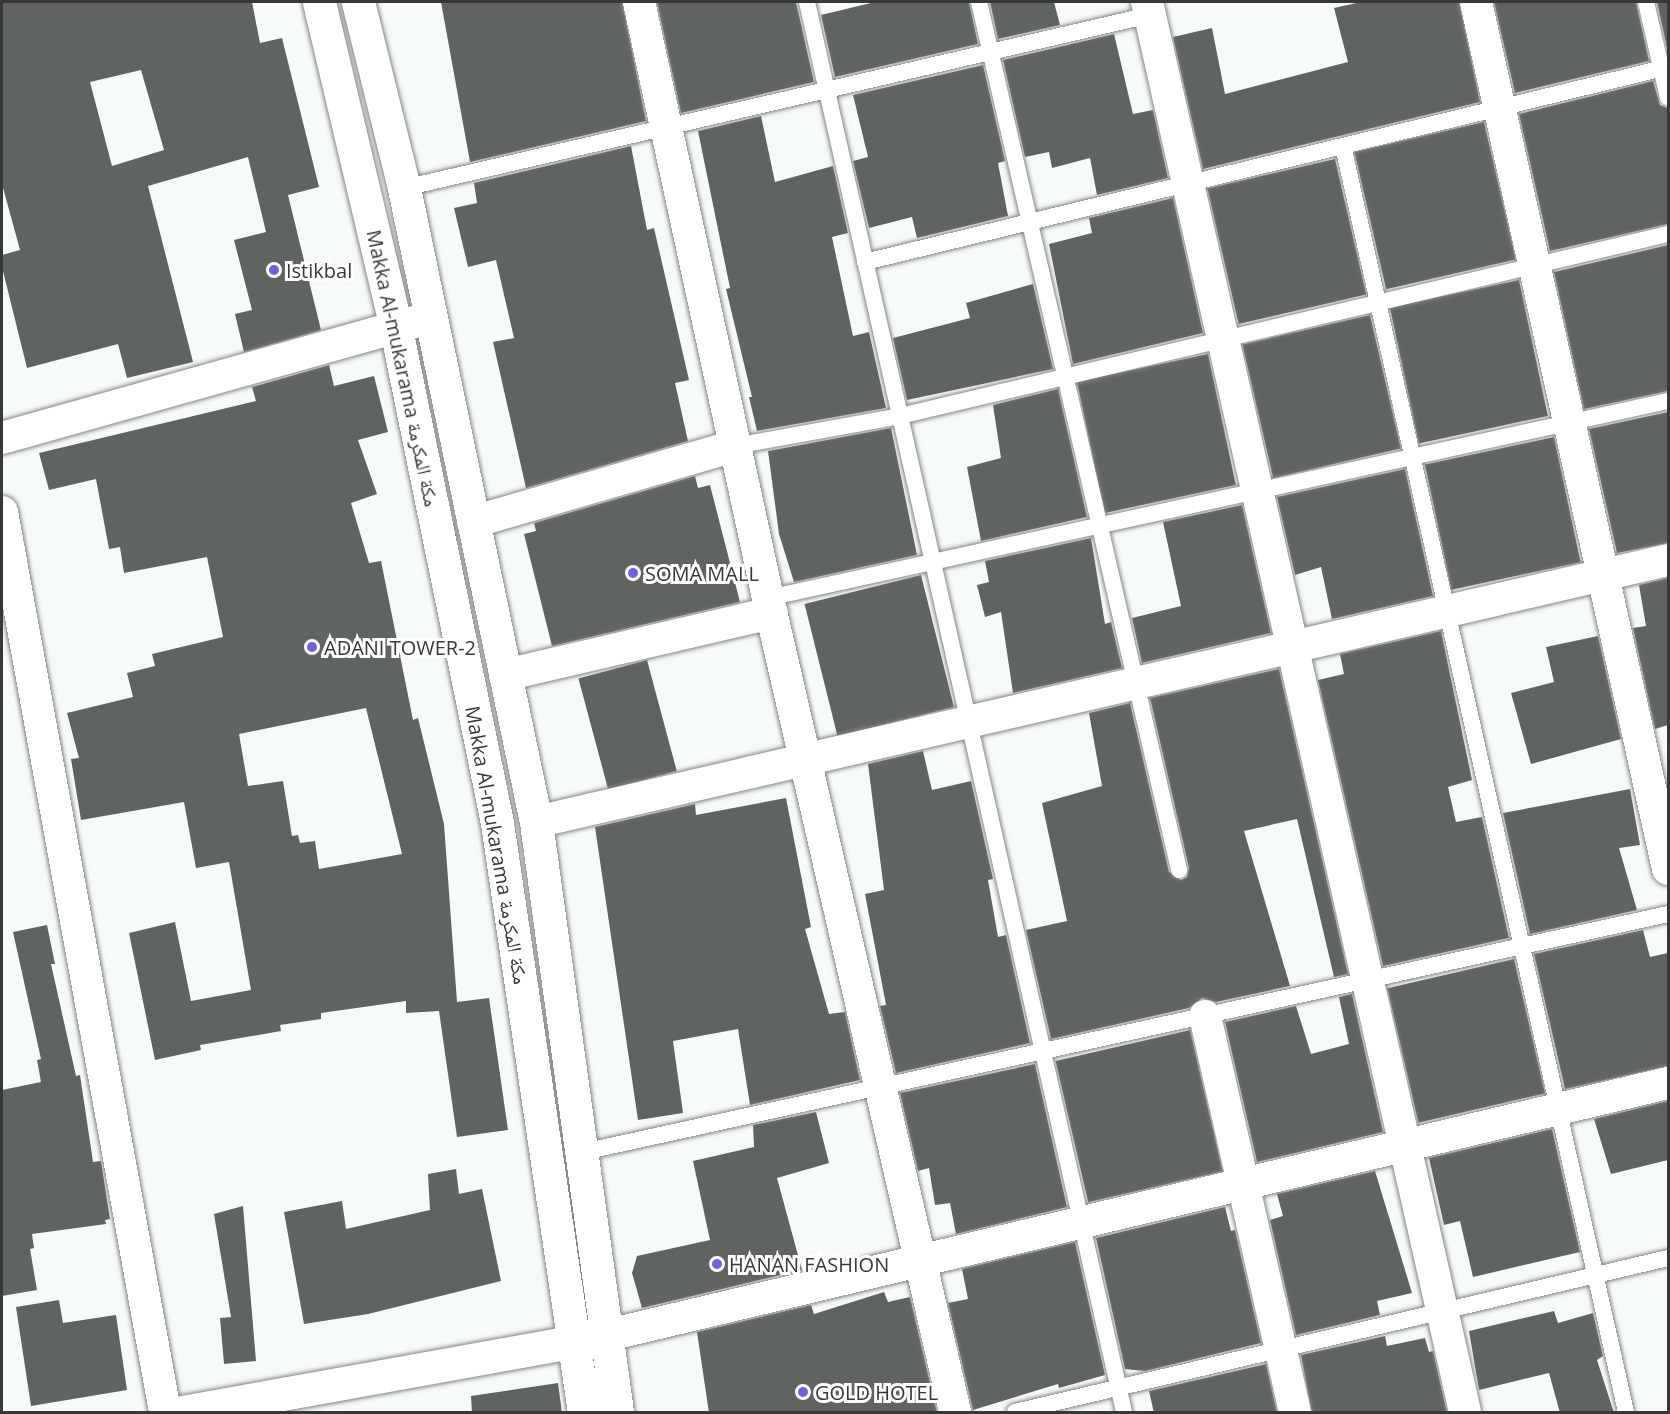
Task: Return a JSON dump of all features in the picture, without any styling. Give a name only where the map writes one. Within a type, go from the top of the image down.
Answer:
[{"type":"main road","name":"Makka Al-mukarama مكة المكرمة","points":[[319,2],[396,329],[497,823],[584,1413]]},
{"type":"main road","name":"Makka Al-mukarama مكة المكرمة","points":[[358,2],[404,188],[536,822],[583,1152],[604,1336],[617,1413]]},
{"type":"main road","points":[[182,1413],[604,1336]]},
{"type":"street","points":[[639,2],[770,605],[955,1413]]},
{"type":"street","points":[[1476,2],[1668,869]]},
{"type":"street","points":[[1148,8],[1465,1413]]},
{"type":"street","points":[[2,438],[430,318]]},
{"type":"street","points":[[473,522],[735,446]]},
{"type":"street","points":[[2,512],[165,1413]]},
{"type":"street","points":[[536,822],[1668,560]]},
{"type":"street","points":[[505,675],[770,605]]},
{"type":"street","points":[[1205,1016],[1295,1413]]},
{"type":"street","points":[[604,1336],[1668,1083]]},
{"type":"lane","points":[[807,2],[1124,1413]]},
{"type":"lane","points":[[979,2],[1179,870]]},
{"type":"lane","points":[[1646,2],[1665,68],[1668,98]]},
{"type":"lane","points":[[404,188],[991,52],[1148,8]]},
{"type":"lane","points":[[866,262],[1665,68]]},
{"type":"lane","points":[[1343,146],[1626,1413]]},
{"type":"lane","points":[[735,446],[900,416],[1668,234]]},
{"type":"lane","points":[[770,605],[933,562],[1668,401]]},
{"type":"lane","points":[[583,1152],[1668,914]]},
{"type":"lane","points":[[1015,1413],[1668,1258]]},
{"type":"building","points":[[2,2],[252,2],[260,43],[282,38],[319,187],[288,195],[321,330],[244,352],[235,314],[252,310],[234,240],[266,232],[248,157],[148,186],[193,362],[127,378],[118,344],[27,368],[2,267],[2,255],[20,250],[2,184]],"holes":[[[141,70],[164,150],[112,166],[90,82]]]},
{"type":"building","points":[[441,2],[622,2],[646,121],[470,162]]},
{"type":"building","points":[[657,2],[796,2],[814,82],[681,113]]},
{"type":"building","points":[[875,2],[969,2],[978,44],[835,77],[821,15]]},
{"type":"building","points":[[990,2],[1054,2],[1060,25],[998,39]]},
{"type":"building","points":[[1361,2],[1459,2],[1480,102],[1203,169],[1173,37],[1212,28],[1225,94],[1348,62],[1334,8]]},
{"type":"building","points":[[1494,2],[1636,2],[1649,61],[1515,93]]},
{"type":"building","points":[[1657,2],[1668,2],[1668,53]]},
{"type":"building","points":[[1114,34],[1133,114],[1153,110],[1168,178],[1097,195],[1090,158],[1052,168],[1049,152],[1025,157],[1003,60]]},
{"type":"building","points":[[983,65],[1005,161],[998,163],[1008,216],[917,238],[912,217],[869,228],[853,161],[868,157],[853,95]]},
{"type":"building","points":[[1653,81],[1660,105],[1668,108],[1668,224],[1550,251],[1519,114]]},
{"type":"building","points":[[761,116],[775,182],[833,166],[848,233],[832,237],[853,336],[869,332],[886,408],[757,431],[749,397],[752,397],[726,289],[730,288],[698,131]]},
{"type":"building","points":[[1484,122],[1516,259],[1386,289],[1354,152]]},
{"type":"building","points":[[631,146],[647,230],[654,228],[689,380],[675,383],[688,441],[526,488],[493,342],[514,338],[496,260],[468,267],[454,208],[477,203],[474,183]]},
{"type":"building","points":[[1335,159],[1366,294],[1239,324],[1207,188]]},
{"type":"building","points":[[1173,198],[1203,333],[1073,364],[1049,244],[1092,233],[1089,218]]},
{"type":"building","points":[[1668,245],[1668,391],[1584,409],[1554,272]]},
{"type":"building","points":[[1519,280],[1548,416],[1419,443],[1390,307]]},
{"type":"building","points":[[1033,284],[1053,369],[907,400],[893,338],[970,318],[966,303]]},
{"type":"building","points":[[1370,315],[1401,448],[1273,478],[1242,344]]},
{"type":"building","points":[[1208,354],[1236,485],[1105,513],[1077,382]]},
{"type":"building","points":[[329,365],[334,386],[374,376],[388,432],[358,440],[377,494],[351,503],[369,563],[381,561],[413,720],[418,718],[444,824],[457,1002],[489,998],[508,1130],[457,1137],[439,1011],[406,1013],[406,1001],[321,1013],[321,1019],[280,1025],[281,1031],[200,1045],[201,1050],[155,1060],[129,933],[175,922],[191,1001],[251,990],[229,862],[196,868],[184,802],[81,820],[71,759],[79,758],[67,713],[133,697],[127,673],[155,666],[152,654],[223,637],[207,557],[124,573],[120,547],[109,549],[96,479],[49,490],[39,453],[256,401],[252,387]],"holes":[[[366,708],[402,854],[319,869],[315,841],[300,843],[298,835],[292,836],[283,781],[248,786],[239,734]]]},
{"type":"building","points":[[1058,389],[1087,517],[981,541],[967,467],[1001,458],[993,405]]},
{"type":"building","points":[[1668,412],[1668,543],[1617,553],[1589,429]]},
{"type":"building","points":[[891,428],[917,555],[794,582],[779,534],[768,451]]},
{"type":"building","points":[[1554,437],[1581,562],[1451,590],[1425,464]]},
{"type":"building","points":[[1405,469],[1433,596],[1332,619],[1321,567],[1295,575],[1277,497]]},
{"type":"building","name":"SOMA MALL","points":[[695,476],[698,488],[710,485],[740,602],[552,646],[524,534],[536,531],[534,523]]},
{"type":"building","points":[[1242,505],[1271,633],[1142,663],[1132,618],[1181,606],[1163,522]]},
{"type":"building","points":[[1091,538],[1105,624],[1111,622],[1122,668],[1013,693],[1001,612],[985,617],[977,585],[989,582],[985,561]]},
{"type":"building","points":[[921,575],[954,707],[837,736],[805,604]]},
{"type":"building","points":[[1668,578],[1668,725],[1655,729],[1633,628],[1646,626],[1639,585]]},
{"type":"building","points":[[1441,631],[1472,780],[1448,787],[1456,822],[1482,817],[1509,938],[1383,966],[1318,680],[1344,674],[1340,654]]},
{"type":"building","points":[[1598,636],[1621,739],[1531,764],[1511,693],[1554,682],[1546,647]]},
{"type":"building","points":[[647,660],[677,771],[608,789],[578,678]]},
{"type":"building","points":[[1279,669],[1348,974],[1334,977],[1297,819],[1244,831],[1290,986],[1216,1002],[1202,998],[1189,1008],[1051,1039],[1026,930],[1067,921],[1042,803],[1102,786],[1089,713],[1130,703],[1169,872],[1181,880],[1187,877],[1189,868],[1150,698]]},
{"type":"building","points":[[923,751],[932,790],[971,781],[993,879],[988,880],[998,937],[1006,935],[1030,1043],[896,1073],[880,1006],[886,1005],[865,894],[884,890],[868,764]]},
{"type":"building","points":[[1630,789],[1640,845],[1619,848],[1637,910],[1530,934],[1503,813]]},
{"type":"building","points":[[786,798],[811,927],[805,929],[829,1014],[845,1012],[860,1080],[750,1105],[738,1029],[673,1041],[683,1113],[638,1120],[595,827],[695,804],[696,815]]},
{"type":"building","points":[[47,925],[55,964],[51,964],[76,1076],[80,1075],[93,1162],[101,1161],[110,1219],[105,1220],[106,1224],[32,1234],[34,1248],[30,1249],[37,1290],[2,1296],[2,1090],[41,1082],[37,1060],[41,1059],[13,932]]},
{"type":"building","points":[[1643,930],[1650,957],[1668,953],[1668,1066],[1565,1089],[1534,954]]},
{"type":"building","points":[[1514,959],[1545,1093],[1418,1123],[1387,988]]},
{"type":"building","points":[[1352,994],[1383,1132],[1257,1162],[1225,1022],[1296,1006],[1311,1054],[1349,1044],[1339,997]]},
{"type":"building","points":[[1190,1030],[1223,1171],[1088,1202],[1056,1061]]},
{"type":"building","points":[[1035,1064],[1067,1207],[956,1234],[950,1203],[935,1205],[929,1168],[918,1171],[900,1093]]},
{"type":"building","points":[[1668,1101],[1668,1160],[1611,1174],[1594,1119]]},
{"type":"building","points":[[816,1112],[829,1163],[777,1178],[802,1270],[642,1308],[632,1273],[637,1256],[710,1240],[693,1161],[754,1147],[753,1125]]},
{"type":"building","points":[[1552,1129],[1580,1252],[1473,1277],[1460,1221],[1444,1225],[1429,1158]]},
{"type":"building","points":[[456,1169],[459,1194],[482,1189],[501,1281],[368,1314],[304,1324],[284,1212],[342,1201],[346,1229],[430,1210],[428,1174]]},
{"type":"building","points":[[1375,1171],[1412,1293],[1377,1301],[1380,1315],[1296,1335],[1270,1220],[1283,1216],[1277,1194]]},
{"type":"building","points":[[243,1206],[256,1361],[224,1364],[220,1318],[231,1317],[214,1214]]},
{"type":"building","points":[[1225,1207],[1231,1231],[1235,1230],[1261,1343],[1145,1371],[1125,1369],[1096,1238]]},
{"type":"building","points":[[1075,1242],[1105,1375],[1059,1388],[1058,1384],[973,1410],[948,1303],[968,1299],[962,1269]]},
{"type":"building","points":[[884,1292],[888,1302],[910,1297],[937,1413],[709,1413],[697,1332],[811,1305],[814,1314]]},
{"type":"building","points":[[59,1300],[63,1323],[116,1315],[127,1390],[31,1406],[16,1307]]},
{"type":"building","points":[[1554,1311],[1558,1323],[1593,1313],[1603,1356],[1597,1360],[1614,1413],[1560,1413],[1549,1373],[1479,1390],[1469,1331]]},
{"type":"building","points":[[1385,1336],[1387,1346],[1425,1338],[1429,1352],[1433,1351],[1447,1413],[1312,1413],[1301,1355]]},
{"type":"building","points":[[1266,1364],[1277,1413],[1154,1413],[1149,1391]]},
{"type":"building","points":[[558,1383],[562,1413],[472,1413],[471,1396]]},
{"type":"place","name":"Istikbal","points":[[274,270]]},
{"type":"place","name":"SOMA MALL","points":[[633,573]]},
{"type":"place","name":"ADANI TOWER-2","points":[[312,647]]},
{"type":"place","name":"HANAN FASHION","points":[[717,1264]]},
{"type":"place","name":"GOLD HOTEL","points":[[803,1392]]}]
